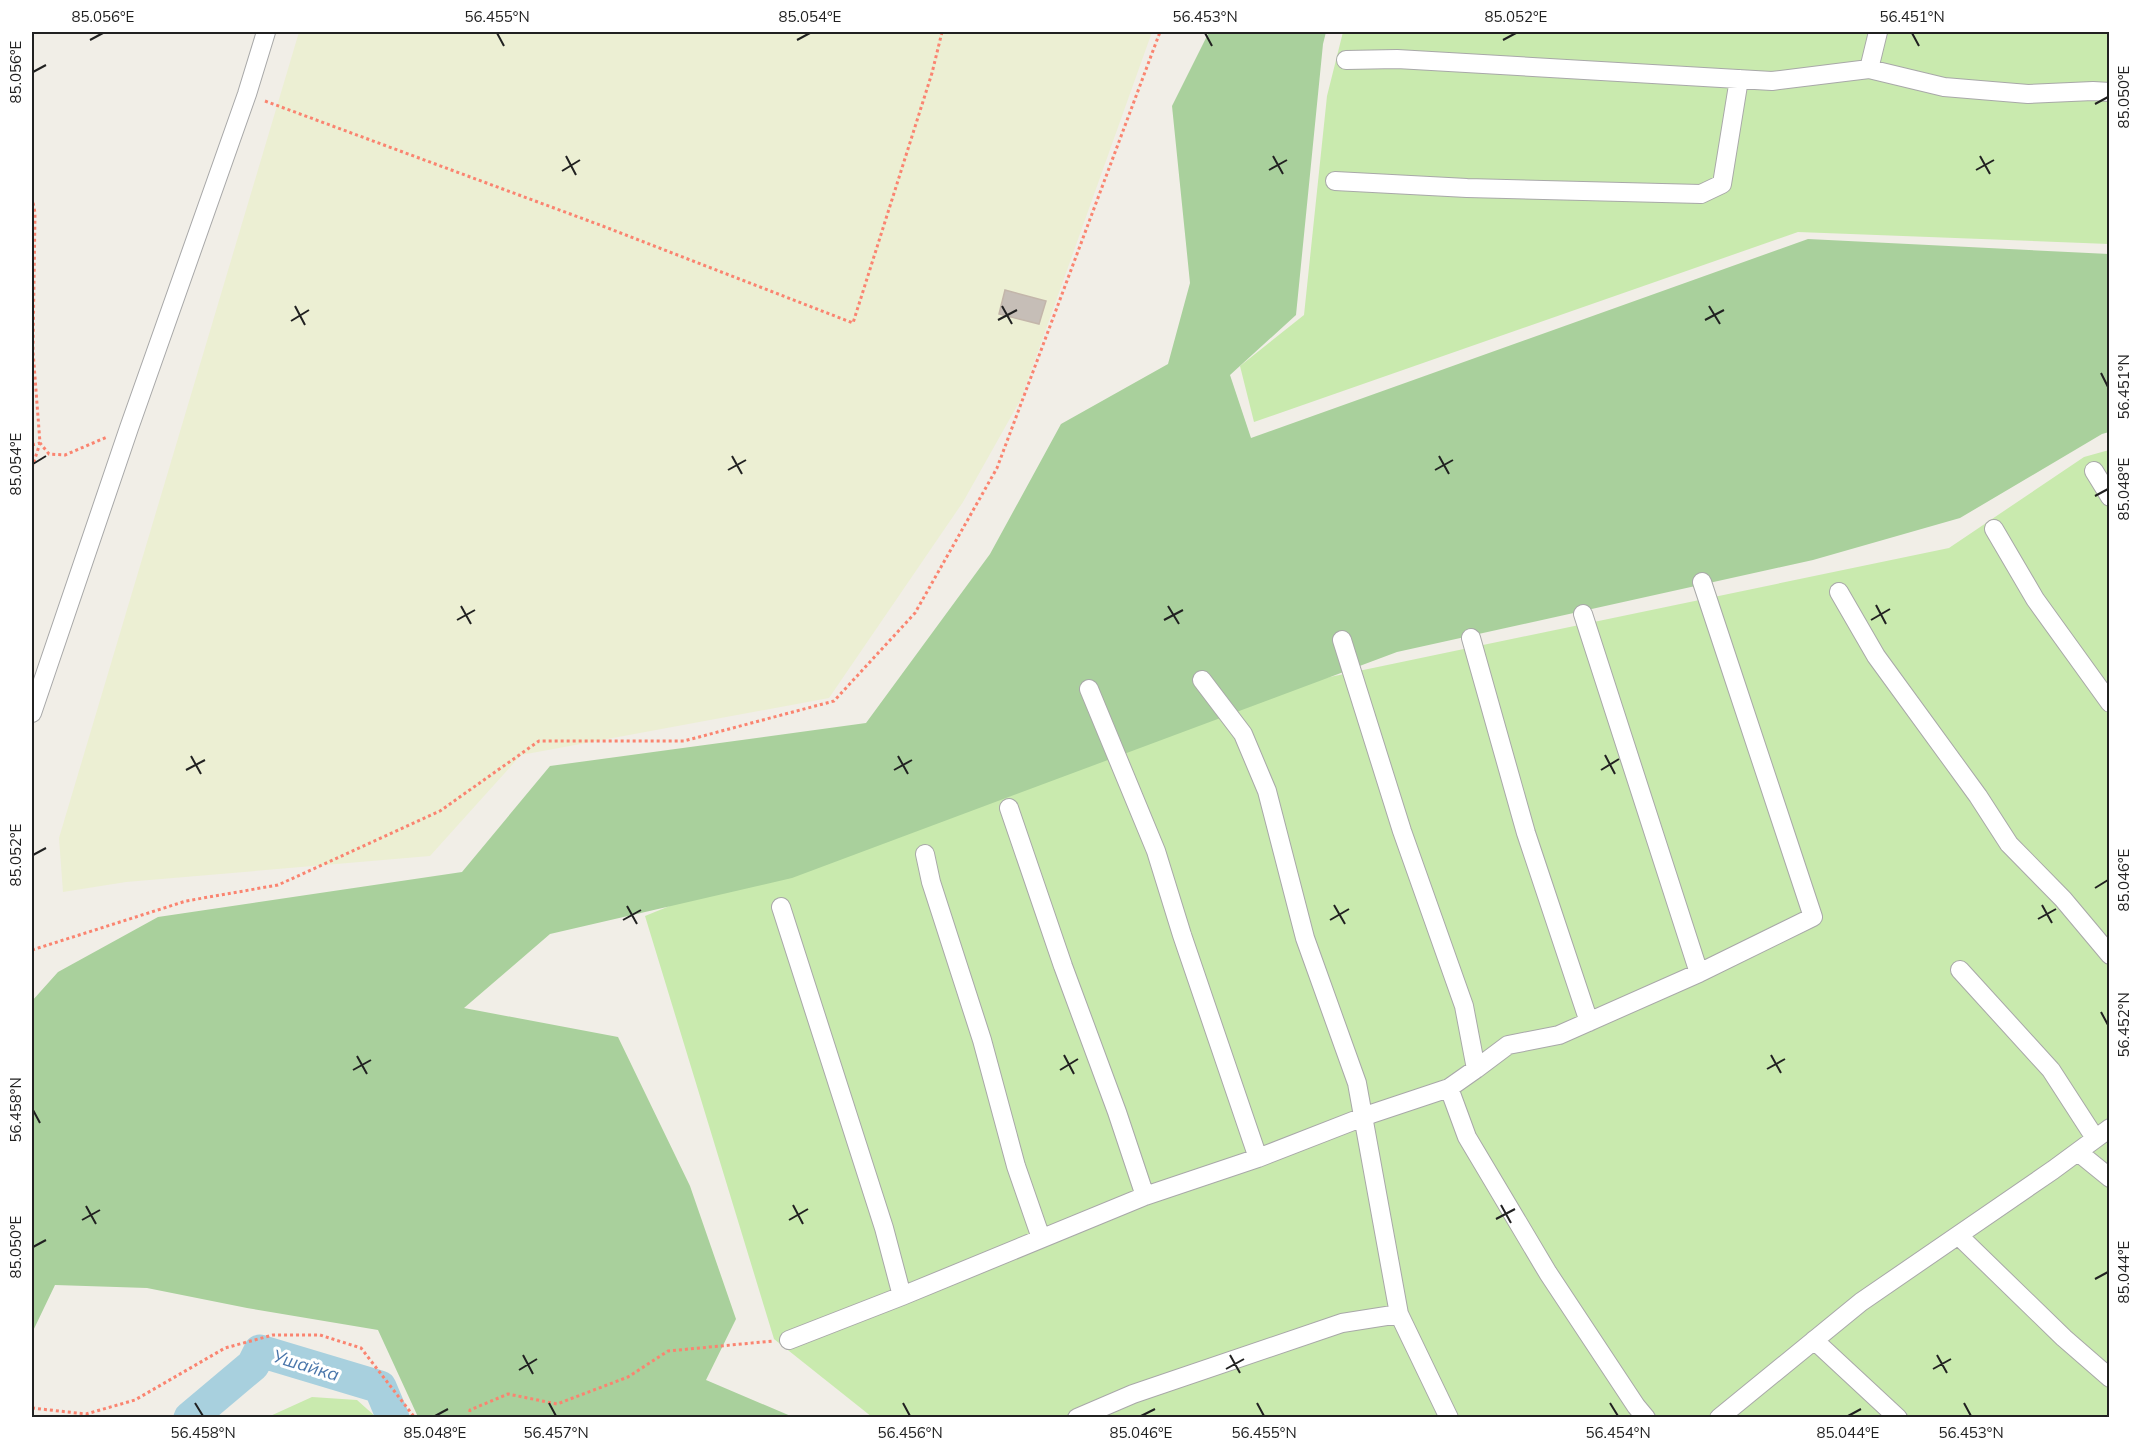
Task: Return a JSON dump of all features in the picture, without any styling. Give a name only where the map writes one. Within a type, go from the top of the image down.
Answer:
[{"type":"street","points":[[32,713],[129,428],[247,94],[266,32]]},
{"type":"street","points":[[1869,69],[1878,32]]},
{"type":"street","points":[[1346,60],[1397,59],[1772,81],[1869,69],[1944,87],[2028,94],[2109,92]]},
{"type":"street","points":[[1335,181],[1467,188],[1701,194],[1722,184],[1738,79]]},
{"type":"street","points":[[2094,471],[2109,497]]},
{"type":"street","points":[[1994,529],[2035,599],[2109,703]]},
{"type":"street","points":[[789,1340],[1144,1196],[1258,1158],[1363,1117],[1449,1088],[1508,1045],[1559,1035],[1590,1022],[1699,973],[1813,917],[1702,582]]},
{"type":"street","points":[[1839,592],[1876,656],[1978,796],[2009,844],[2064,899],[2109,955]]},
{"type":"street","points":[[1583,614],[1699,973]]},
{"type":"street","points":[[1471,638],[1526,834],[1590,1022]]},
{"type":"street","points":[[1342,640],[1402,831],[1464,1006],[1476,1069]]},
{"type":"street","points":[[1202,680],[1243,734],[1267,791],[1305,938],[1357,1083],[1399,1314],[1449,1418]]},
{"type":"street","points":[[1089,689],[1156,851],[1182,935],[1258,1158]]},
{"type":"street","points":[[1009,808],[1063,966],[1117,1112],[1144,1196]]},
{"type":"street","points":[[925,854],[931,882],[982,1040],[1016,1166],[1041,1238]]},
{"type":"street","points":[[781,907],[884,1228],[902,1296]]},
{"type":"street","points":[[1719,1418],[1861,1302],[1959,1236],[2102,1133],[2051,1070],[1960,970]]},
{"type":"street","points":[[1449,1088],[1472,1147],[1548,1273],[1646,1418]]},
{"type":"street","points":[[2078,1152],[2109,1178]]},
{"type":"street","points":[[1959,1236],[2064,1338],[2109,1378]]},
{"type":"street","points":[[1077,1418],[1133,1394],[1342,1323],[1399,1314]]},
{"type":"street","points":[[1814,1340],[1898,1418]]},
{"type":"path","points":[[247,94],[600,225],[853,323],[932,73],[942,32]]},
{"type":"path","points":[[32,950],[186,901],[278,885],[440,812],[538,741],[684,741],[834,701],[915,613],[997,468],[1160,32]]},
{"type":"path","points":[[32,197],[35,213],[33,351],[40,443],[32,468]]},
{"type":"path","points":[[40,443],[49,454],[65,454],[129,428]]},
{"type":"path","points":[[32,445],[40,443]]},
{"type":"path","points":[[32,1408],[86,1414],[135,1400],[225,1348],[273,1335],[320,1335],[361,1348],[415,1418]]},
{"type":"path","points":[[469,1418],[470,1410],[508,1394],[557,1404],[628,1377],[668,1351],[789,1340]]},
{"type":"green space","points":[[299,32],[1152,32],[1021,399],[963,502],[829,698],[521,755],[430,856],[126,882],[63,892],[59,838]]},
{"type":"green space","points":[[1209,32],[1326,32],[1296,315],[1230,375],[1251,438],[1808,239],[2109,254],[2109,432],[1960,518],[1813,560],[1397,652],[792,878],[550,934],[464,1008],[618,1037],[690,1186],[736,1319],[706,1380],[793,1417],[418,1417],[378,1330],[147,1288],[55,1285],[32,1333],[32,1001],[58,972],[158,917],[462,872],[550,766],[866,723],[990,554],[1061,424],[1168,364],[1190,283],[1172,106]]},
{"type":"green space","points":[[1343,32],[2109,32],[2109,244],[1798,232],[1254,422],[1240,366],[1304,315],[1327,96]]},
{"type":"green space","points":[[2109,450],[2109,1417],[872,1417],[774,1339],[645,916],[1128,719],[1949,548],[2084,457]]},
{"type":"green space","points":[[312,1397],[357,1400],[376,1417],[268,1417]]},
{"type":"building","points":[[1005,290],[1046,301],[1039,324],[999,314]]},
{"type":"waterway","name":"Ушайка","points":[[190,1418],[253,1365],[260,1351],[380,1387],[393,1418]]}]
